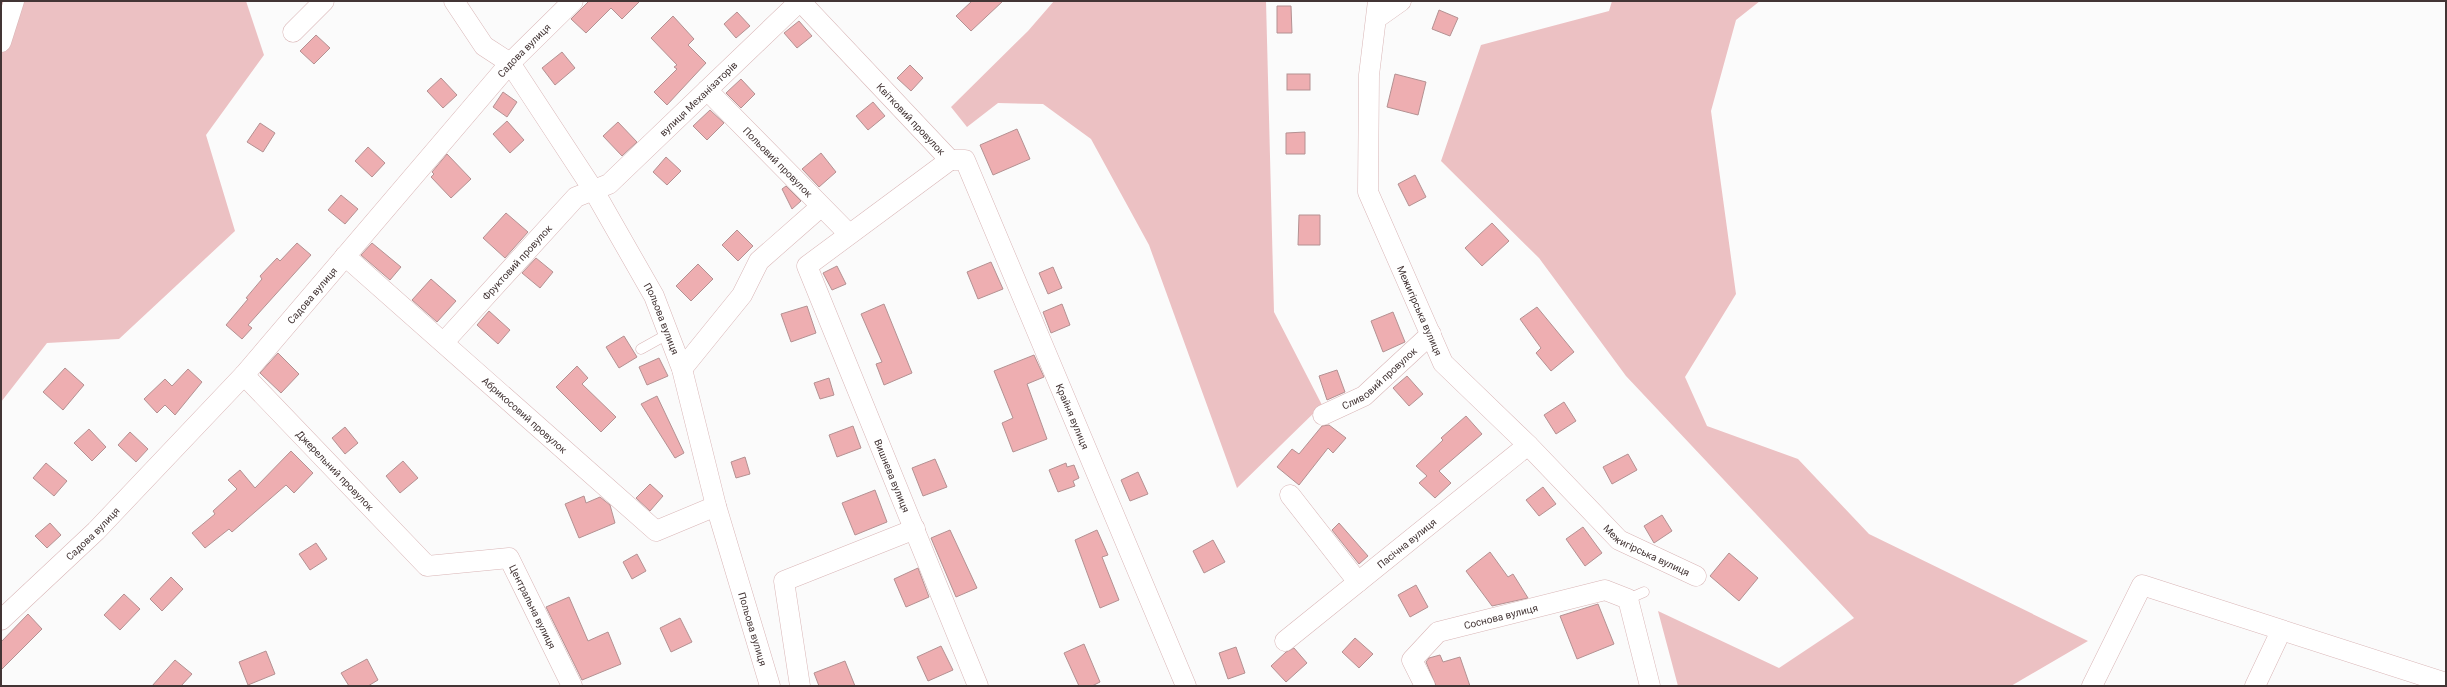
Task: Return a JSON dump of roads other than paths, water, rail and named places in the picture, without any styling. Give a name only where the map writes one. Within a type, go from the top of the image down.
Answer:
[{"type":"street","points":[[1,42],[14,1]]},
{"type":"street","points":[[293,32],[324,1]]},
{"type":"street","name":"Польова вулиця","points":[[454,1],[484,46],[510,63],[594,191],[654,296],[682,368],[716,506],[770,686]]},
{"type":"street","name":"Садова вулиця","points":[[1,620],[96,531],[244,375],[510,63],[573,1]]},
{"type":"street","name":"вулиця Механізаторів","points":[[594,191],[609,184],[800,1]]},
{"type":"street","name":"Квітковий провулок","points":[[800,1],[950,160],[807,266]]},
{"type":"street","points":[[1377,10],[1401,1]]},
{"type":"street","name":"Межигірська вулиця","points":[[1377,10],[1369,75],[1368,192],[1443,363],[1528,445],[1619,540],[1696,576]]},
{"type":"street","name":"Польовий провулок","points":[[707,90],[849,234]]},
{"type":"street","name":"Крайня вулиця","points":[[950,160],[965,160],[1186,686]]},
{"type":"street","name":"Фруктовий провулок","points":[[444,342],[576,197],[594,191]]},
{"type":"street","points":[[682,368],[742,295],[758,261],[817,210]]},
{"type":"street","name":"Абрикосовий провулок","points":[[346,256],[656,531],[716,506]]},
{"type":"street","name":"Вишнева вулиця","points":[[807,266],[978,686]]},
{"type":"street","name":"Сливовий провулок","points":[[1323,415],[1364,396],[1431,334]]},
{"type":"street","name":"Джерельний провулок","points":[[244,375],[427,566]]},
{"type":"street","name":"Пасічна вулиця","points":[[1285,641],[1528,445]]},
{"type":"street","points":[[1290,495],[1358,582]]},
{"type":"street","points":[[800,686],[784,581],[915,529]]},
{"type":"street","name":"Центральна вулиця","points":[[427,566],[509,558],[572,686]]},
{"type":"street","points":[[2092,686],[2142,584],[2281,631],[2446,683]]},
{"type":"street","name":"Соснова вулиця","points":[[1425,686],[1412,660],[1438,632],[1605,590],[1636,595],[1650,686]]},
{"type":"street","points":[[2255,686],[2281,631]]},
{"type":"lane","points":[[641,349],[668,334]]}]
